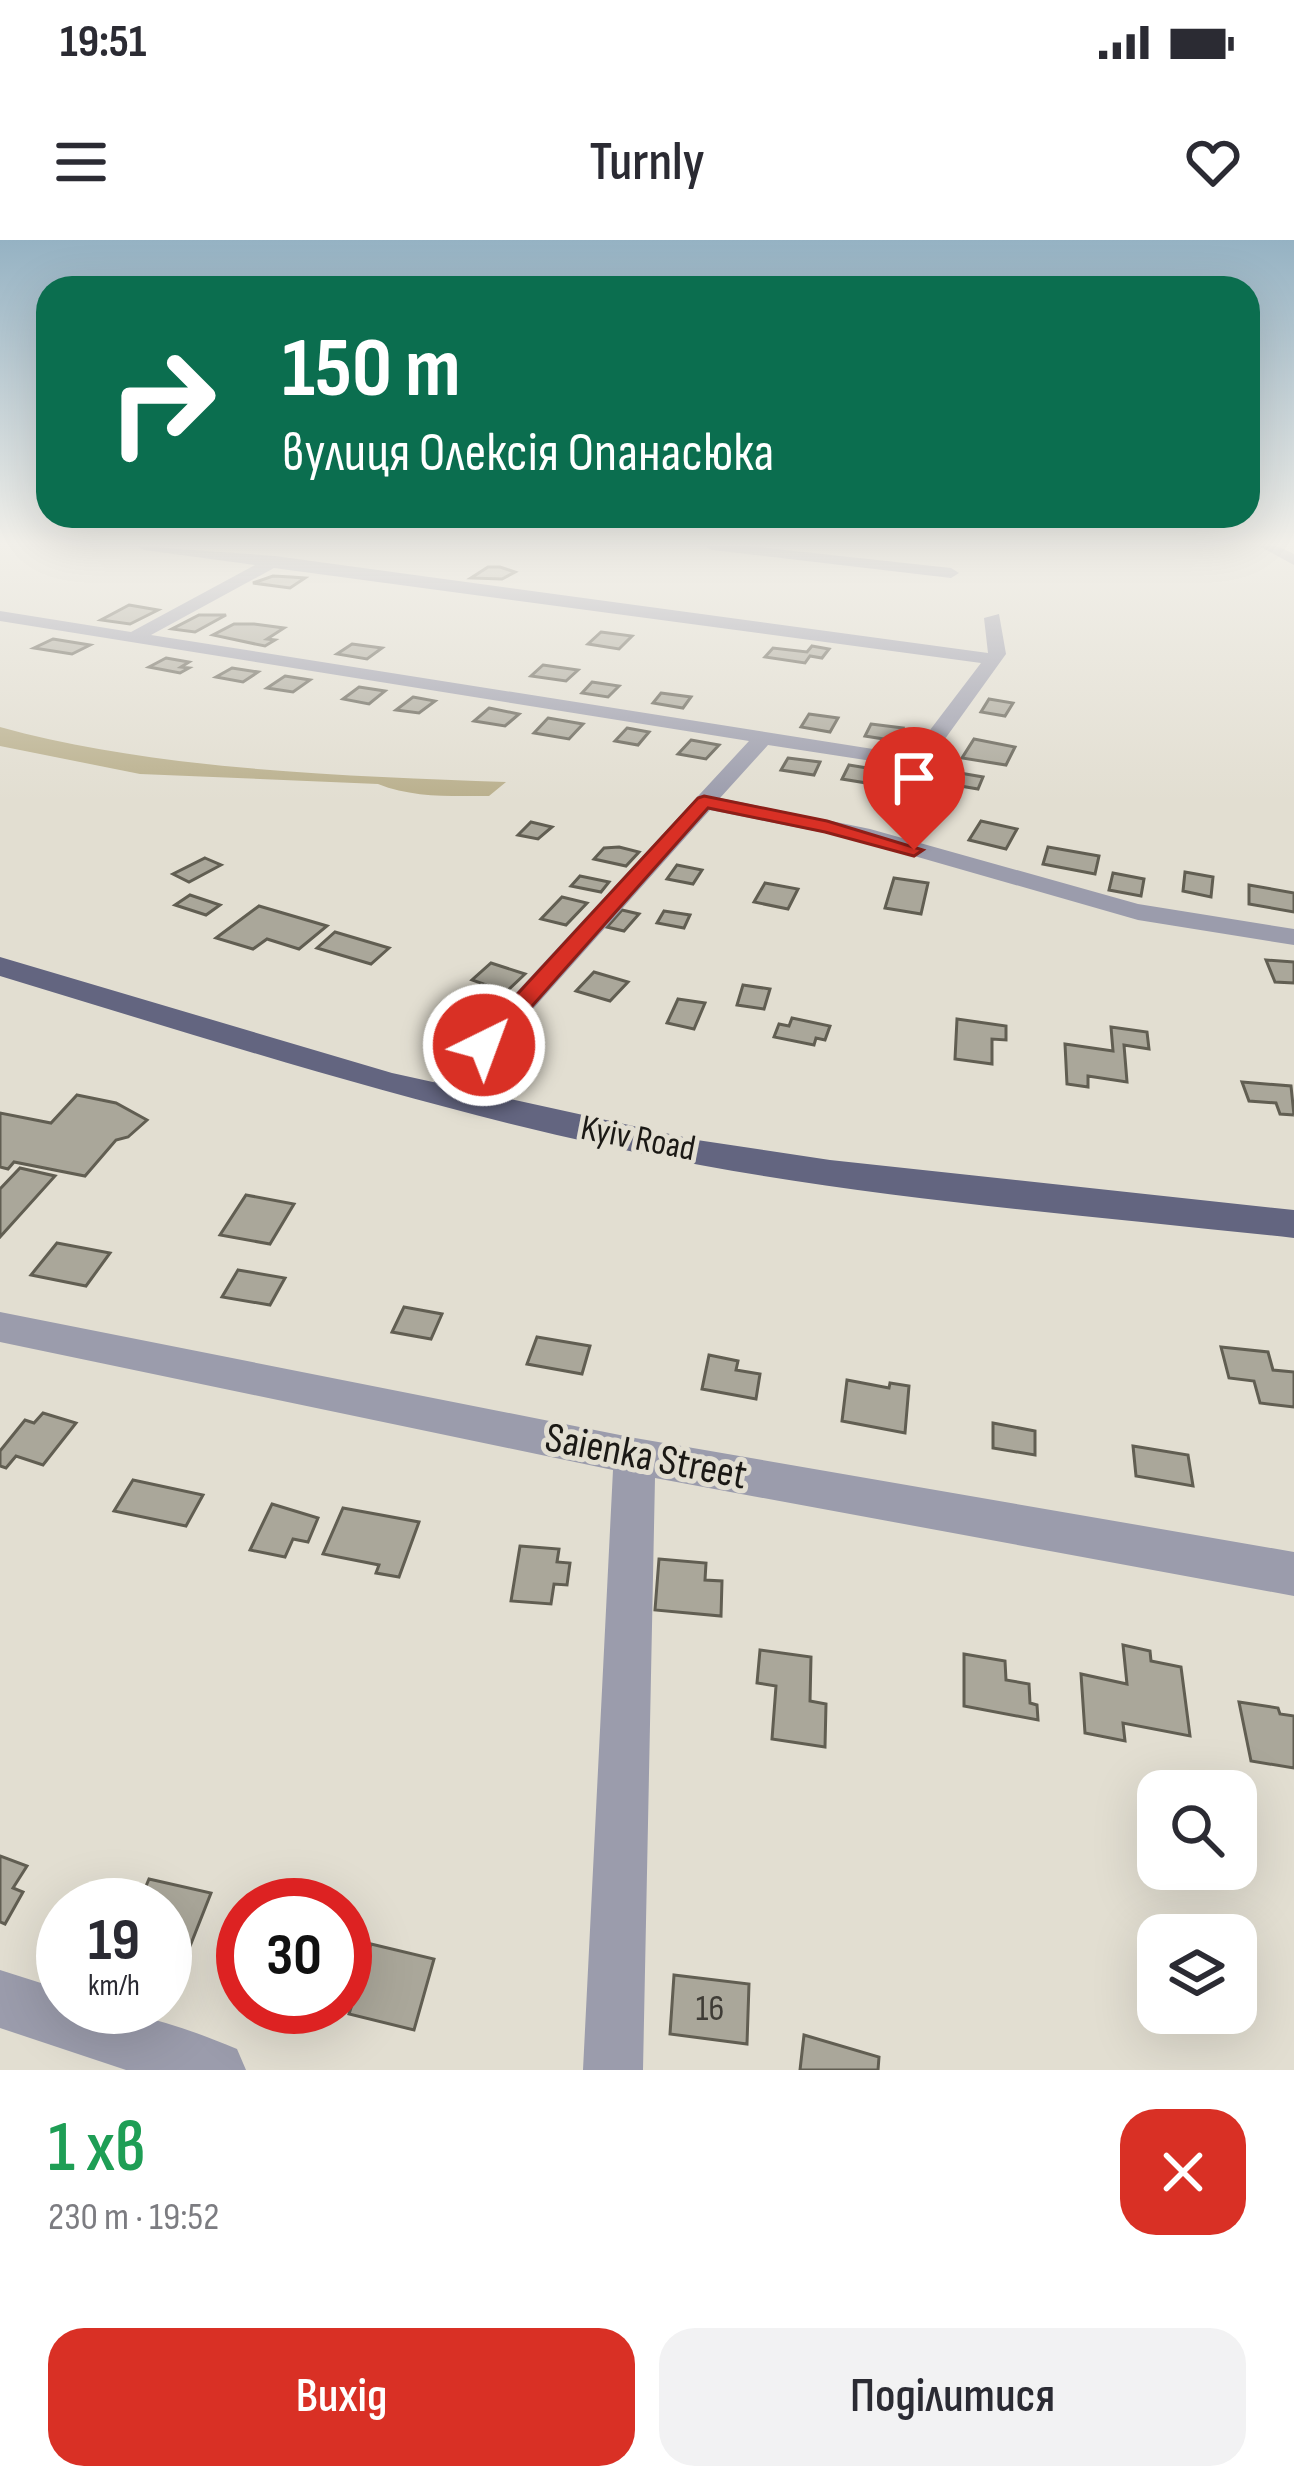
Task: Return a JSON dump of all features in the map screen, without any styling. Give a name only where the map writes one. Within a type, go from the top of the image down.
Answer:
[{"type":"main road","name":"Kyiv Road","points":[[0,966],[252,1046],[626,1138],[808,1170],[1294,1224]]},
{"type":"street","points":[[94,631],[916,760],[998,650],[995,631]]},
{"type":"street","points":[[134,638],[146,631]]},
{"type":"street","points":[[784,631],[990,659]]},
{"type":"street","points":[[440,1094],[763,738]]},
{"type":"street","points":[[704,802],[881,839],[1000,878],[1166,918],[1294,937]]},
{"type":"street","name":"Saienka Street","points":[[0,1327],[635,1456],[1294,1574]]},
{"type":"street","points":[[613,2070],[635,1456]]},
{"type":"street","points":[[0,1999],[216,2070]]},
{"type":"shaded area","points":[[0,727],[186,762],[506,782],[489,796],[446,796],[378,784],[140,774],[0,746]]},
{"type":"building","points":[[220,631],[279,631],[265,646],[213,635]]},
{"type":"building","points":[[601,632],[632,636],[619,649],[588,644]]},
{"type":"building","points":[[53,639],[90,645],[72,654],[34,648]]},
{"type":"building","points":[[352,644],[382,648],[367,659],[337,654]]},
{"type":"building","points":[[812,646],[829,649],[822,658],[810,656],[805,663],[765,657],[773,648],[807,652]]},
{"type":"building","points":[[166,658],[189,662],[181,667],[189,668],[180,673],[149,667]]},
{"type":"building","points":[[543,665],[578,670],[566,681],[531,676]]},
{"type":"building","points":[[232,668],[258,672],[243,682],[216,677]]},
{"type":"building","points":[[285,676],[310,680],[293,692],[267,688]]},
{"type":"building","points":[[592,682],[619,686],[608,697],[582,693]]},
{"type":"building","points":[[359,687],[385,691],[369,704],[343,699]]},
{"type":"building","points":[[661,693],[691,697],[683,708],[653,703]]},
{"type":"building","points":[[413,697],[435,701],[419,713],[396,710]]},
{"type":"building","points":[[989,699],[1013,703],[1005,716],[981,712]]},
{"type":"building","points":[[489,708],[519,714],[505,726],[474,721]]},
{"type":"building","points":[[809,714],[838,718],[830,732],[801,727]]},
{"type":"building","points":[[548,718],[583,724],[569,739],[534,733]]},
{"type":"building","points":[[871,724],[903,728],[897,741],[865,736]]},
{"type":"building","points":[[627,728],[649,732],[638,745],[615,741]]},
{"type":"building","points":[[974,739],[1015,747],[1006,765],[962,758]]},
{"type":"building","points":[[691,740],[719,745],[706,759],[678,754]]},
{"type":"building","points":[[788,758],[820,762],[814,775],[781,770]]},
{"type":"building","points":[[849,765],[885,771],[879,785],[842,779]]},
{"type":"building","points":[[954,772],[983,777],[978,789],[949,784]]},
{"type":"building","points":[[981,821],[1017,829],[1006,849],[969,840]]},
{"type":"building","points":[[531,822],[552,827],[538,839],[518,835]]},
{"type":"building","points":[[1048,847],[1099,856],[1095,874],[1043,864]]},
{"type":"building","points":[[604,848],[639,852],[626,866],[594,859]]},
{"type":"building","points":[[205,858],[221,865],[189,882],[173,874]]},
{"type":"building","points":[[677,865],[702,870],[693,884],[667,879]]},
{"type":"building","points":[[1185,872],[1213,877],[1211,897],[1183,891]]},
{"type":"building","points":[[1113,873],[1144,879],[1141,896],[1109,890]]},
{"type":"building","points":[[580,876],[609,882],[601,892],[571,886]]},
{"type":"building","points":[[894,878],[928,883],[921,914],[885,908]]},
{"type":"building","points":[[765,883],[798,889],[788,909],[754,902]]},
{"type":"building","points":[[1249,885],[1294,893],[1294,912],[1249,904]]},
{"type":"building","points":[[190,895],[220,905],[206,915],[175,905]]},
{"type":"building","points":[[562,897],[587,903],[566,925],[541,919]]},
{"type":"building","points":[[259,906],[327,926],[299,949],[267,939],[253,949],[216,938]]},
{"type":"building","points":[[622,910],[639,914],[624,931],[607,927]]},
{"type":"building","points":[[664,911],[690,915],[684,928],[657,923]]},
{"type":"building","points":[[335,932],[389,948],[371,964],[317,948]]},
{"type":"building","points":[[1266,960],[1294,962],[1294,983],[1275,982]]},
{"type":"building","points":[[491,963],[525,974],[506,992],[472,980]]},
{"type":"building","points":[[594,972],[628,982],[610,1001],[576,991]]},
{"type":"building","points":[[743,985],[770,989],[764,1009],[737,1005]]},
{"type":"building","points":[[678,999],[705,1003],[694,1029],[667,1023]]},
{"type":"building","points":[[792,1018],[830,1026],[825,1040],[816,1038],[814,1045],[774,1037],[779,1024],[789,1026]]},
{"type":"building","points":[[957,1019],[1006,1026],[1006,1040],[992,1039],[992,1064],[955,1059]]},
{"type":"building","points":[[1111,1027],[1147,1032],[1149,1049],[1124,1045],[1127,1082],[1088,1076],[1088,1087],[1067,1084],[1065,1044],[1113,1051]]},
{"type":"building","points":[[1242,1082],[1291,1086],[1294,1115],[1280,1114],[1276,1103],[1249,1101]]},
{"type":"building","points":[[77,1095],[116,1103],[147,1120],[128,1137],[116,1140],[85,1176],[14,1162],[8,1169],[0,1167],[0,1113],[51,1123]]},
{"type":"building","points":[[20,1168],[55,1176],[0,1237],[0,1189]]},
{"type":"building","points":[[246,1195],[294,1204],[270,1244],[220,1235]]},
{"type":"building","points":[[57,1243],[110,1253],[86,1286],[31,1275]]},
{"type":"building","points":[[238,1270],[285,1278],[270,1305],[222,1297]]},
{"type":"building","points":[[404,1307],[442,1314],[431,1339],[392,1332]]},
{"type":"building","points":[[537,1337],[590,1346],[582,1374],[527,1364]]},
{"type":"building","points":[[1221,1347],[1268,1352],[1273,1370],[1294,1372],[1294,1407],[1260,1403],[1254,1381],[1229,1378]]},
{"type":"building","points":[[709,1355],[738,1361],[736,1370],[760,1374],[756,1399],[702,1389]]},
{"type":"building","points":[[847,1380],[889,1388],[890,1383],[909,1386],[905,1433],[842,1421]]},
{"type":"building","points":[[43,1413],[76,1423],[43,1465],[16,1456],[6,1468],[0,1466],[0,1451],[25,1420],[34,1423]]},
{"type":"building","points":[[993,1423],[1035,1431],[1035,1455],[993,1448]]},
{"type":"building","points":[[1133,1446],[1188,1455],[1193,1486],[1136,1476]]},
{"type":"building","points":[[133,1480],[203,1495],[186,1526],[114,1511]]},
{"type":"building","points":[[272,1504],[318,1518],[308,1542],[293,1539],[285,1557],[250,1550]]},
{"type":"building","points":[[343,1508],[419,1522],[399,1577],[376,1573],[379,1565],[323,1554]]},
{"type":"building","points":[[520,1546],[559,1549],[557,1562],[570,1563],[567,1585],[554,1584],[551,1604],[511,1601]]},
{"type":"building","points":[[659,1559],[706,1563],[705,1580],[722,1581],[721,1616],[655,1610]]},
{"type":"building","points":[[1123,1645],[1150,1651],[1151,1661],[1181,1667],[1190,1736],[1123,1723],[1125,1741],[1085,1733],[1081,1674],[1127,1684]]},
{"type":"building","points":[[760,1650],[811,1657],[810,1701],[826,1704],[825,1747],[772,1739],[776,1686],[757,1683]]},
{"type":"building","points":[[964,1654],[1005,1661],[1006,1680],[1029,1684],[1030,1703],[1037,1705],[1038,1720],[964,1706]]},
{"type":"building","points":[[1239,1702],[1278,1708],[1280,1714],[1294,1716],[1294,1768],[1251,1761]]},
{"type":"building","points":[[0,1856],[27,1866],[13,1888],[23,1892],[5,1924],[0,1922]]},
{"type":"building","points":[[192,1889],[211,1893],[192,1941]]},
{"type":"building","points":[[372,1944],[434,1959],[414,2030],[372,2020]]},
{"type":"building","points":[[674,1975],[749,1984],[747,2044],[670,2034]]},
{"type":"building","points":[[804,2035],[879,2057],[878,2070],[800,2070]]},
{"type":"route","points":[[484,1045],[704,802],[827,826],[914,850]]}]
